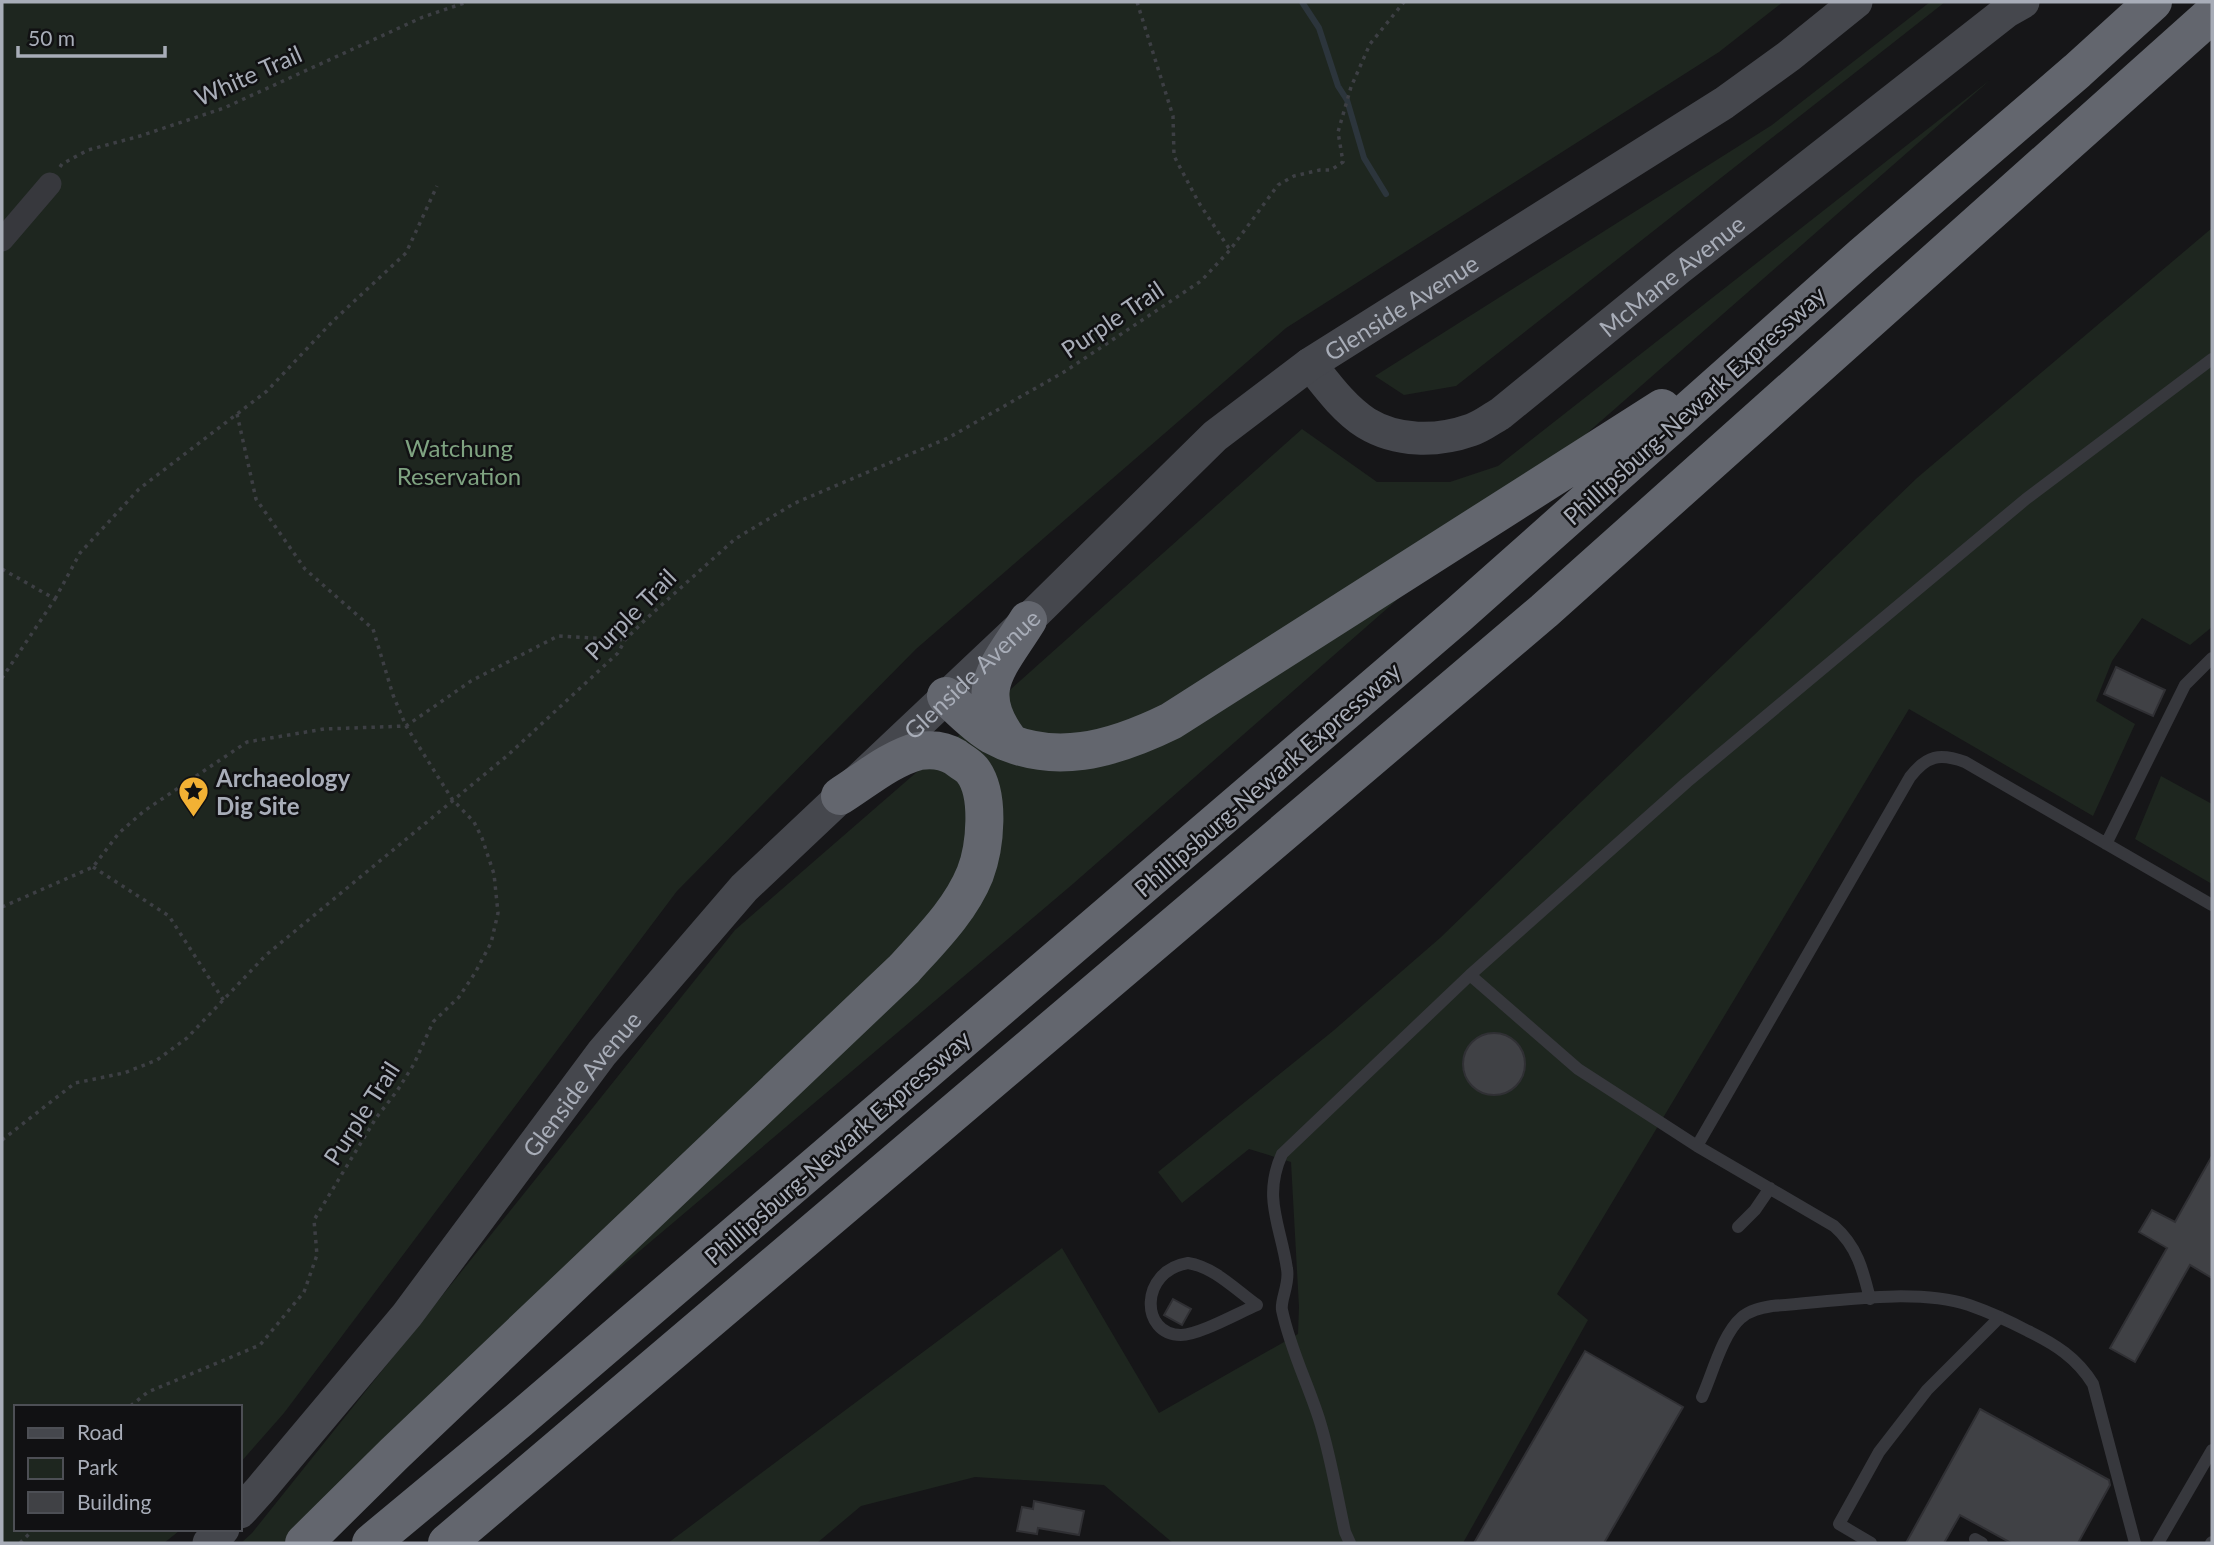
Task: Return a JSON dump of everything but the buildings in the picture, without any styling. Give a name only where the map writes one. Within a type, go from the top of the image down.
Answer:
[{"type":"highway","name":"Phillipsburg-Newark Expressway","points":[[371,1543],[519,1420],[1458,615],[2153,2]]},
{"type":"highway","name":"Phillipsburg-Newark Expressway","points":[[447,1543],[1544,611],[2128,92],[2212,14]]},
{"type":"highway","points":[[938,703],[1010,742],[1045,753],[1089,751],[1143,734],[1171,721],[1655,414],[1862,256]]},
{"type":"highway","points":[[1010,742],[998,727],[989,698],[997,670],[1028,620]]},
{"type":"highway","points":[[304,1543],[904,969],[945,923],[965,892],[981,854],[984,830],[981,790],[938,703]]},
{"type":"highway","points":[[840,796],[903,757],[932,749],[949,754],[972,770]]},
{"type":"main road","name":"Glenside Avenue","points":[[242,1510],[407,1315],[602,1053],[744,888],[1028,620],[1215,436],[1310,363],[1724,103],[1789,56],[1856,2]]},
{"type":"main road","name":"McMane Avenue","points":[[1310,363],[1344,404],[1366,423],[1389,433],[1417,439],[1444,437],[1473,430],[1500,414],[1689,260],[2007,11],[2023,2]]},
{"type":"street","points":[[2,240],[50,184]]},
{"type":"lane","points":[[1350,1543],[1345,1532],[1320,1422],[1292,1352],[1281,1307],[1288,1287],[1288,1270],[1273,1200],[1273,1179],[1282,1154],[1470,975],[1687,782],[2026,499],[2212,359]]},
{"type":"lane","points":[[2106,844],[2185,685],[2212,659]]},
{"type":"lane","points":[[1697,1146],[1920,764],[1935,757],[1950,757],[1965,762],[2212,905]]},
{"type":"lane","points":[[1470,975],[1578,1069],[1697,1146],[1834,1226],[1847,1237],[1857,1252],[1870,1299]]},
{"type":"lane","points":[[1738,1227],[1755,1210],[1770,1188]]},
{"type":"lane","points":[[1257,1305],[1200,1265],[1188,1263],[1175,1265],[1164,1272],[1152,1292],[1150,1304],[1160,1325],[1169,1333],[1180,1335],[1201,1330],[1257,1305],[1281,1307]]},
{"type":"lane","points":[[1702,1397],[1731,1329],[1742,1317],[1754,1310],[1772,1306],[1870,1299],[1936,1298],[1967,1305],[2000,1317],[2041,1338],[2083,1368],[2093,1384],[2135,1543]]},
{"type":"lane","points":[[1871,1543],[1839,1524],[1879,1452],[1927,1390],[2000,1317]]},
{"type":"lane","points":[[2158,1543],[2212,1450]]},
{"type":"path","name":"White Trail","points":[[50,184],[62,164],[89,150],[224,108],[423,17],[467,2]]},
{"type":"path","points":[[1137,2],[1173,116],[1174,156],[1199,203],[1230,250]]},
{"type":"path","name":"Purple Trail","points":[[132,1405],[148,1392],[260,1345],[304,1292],[317,1255],[314,1220],[376,1118],[414,1064],[433,1022],[459,997],[491,943],[498,913],[494,874],[474,822],[452,799],[508,755],[576,689],[618,653],[625,640],[646,619],[735,539],[794,503],[948,438],[1065,372],[1201,281],[1230,250],[1278,186],[1294,176],[1331,170],[1343,162],[1338,132],[1351,88],[1370,44],[1404,2]]},
{"type":"path","points":[[2,678],[55,600],[80,554],[139,489],[267,391],[333,321],[407,253],[437,186]]},
{"type":"path","points":[[2,1140],[75,1083],[124,1073],[157,1060],[187,1038],[266,955],[452,799],[406,726],[393,695],[373,629],[305,569],[256,499],[237,414]]},
{"type":"path","points":[[2,569],[55,600]]},
{"type":"path","points":[[2,907],[93,867],[119,833],[144,811],[247,742],[324,729],[406,726],[471,681],[558,636],[625,640]]},
{"type":"path","points":[[93,867],[169,916],[224,1002]]},
{"type":"green space","name":"Watchung Reservation","points":[[2,2],[1783,2],[1719,52],[1286,328],[916,649],[677,891],[284,1413],[242,1461],[242,1405],[14,1405],[14,1531],[179,1531],[164,1543],[2,1543]]},
{"type":"green space","points":[[1930,2],[1945,2],[1456,386],[1404,395],[1375,376],[1772,125]]},
{"type":"green space","points":[[1990,80],[1074,883],[295,1543],[241,1543],[252,1533],[735,930],[964,731],[1302,429],[1377,482],[1450,482],[1498,466]]},
{"type":"green space","points":[[2212,228],[2212,627],[2190,645],[2142,618],[2112,661],[2096,701],[2135,724],[2093,816],[1909,709],[1557,1294],[1588,1320],[1463,1543],[1173,1543],[1104,1485],[975,1477],[861,1506],[817,1543],[668,1543],[1062,1248],[1159,1413],[1298,1334],[1291,1162],[1249,1149],[1182,1203],[1158,1172],[1333,1031],[1440,938],[1917,478]]},
{"type":"green space","points":[[2161,776],[2212,804],[2212,884],[2135,839]]},
{"type":"waterway","points":[[1302,2],[1319,28],[1338,86],[1347,100],[1364,158],[1386,194]]},
{"type":"place","name":"Archaeology Dig Site","points":[[193,818]]}]
